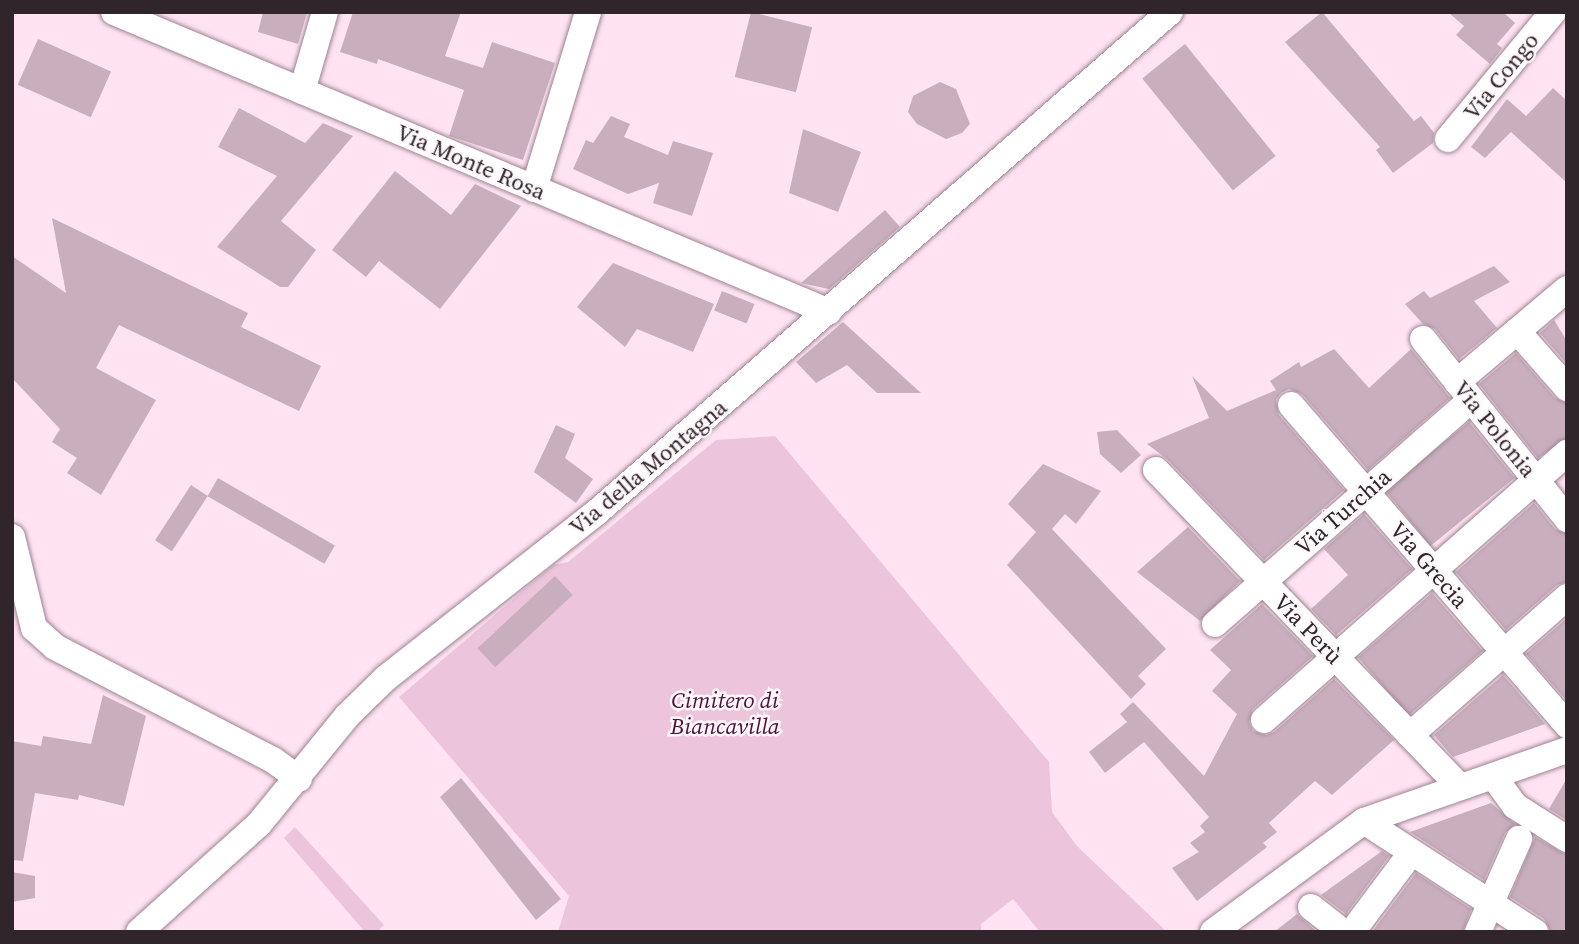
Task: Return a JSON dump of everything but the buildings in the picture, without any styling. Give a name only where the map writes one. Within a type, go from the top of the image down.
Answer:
[{"type":"street","name":"Via Monte Rosa","points":[[114,12],[829,312]]},
{"type":"street","points":[[302,91],[325,12]]},
{"type":"street","points":[[534,189],[588,12]]},
{"type":"street","name":"Via della Montagna","points":[[139,932],[259,824],[299,779],[347,716],[386,678],[597,512],[1170,12]]},
{"type":"street","name":"Via Congo","points":[[1448,139],[1555,16]]},
{"type":"street","name":"Via Turchia","points":[[1215,624],[1366,492],[1464,391],[1517,331],[1567,289]]},
{"type":"street","points":[[1517,331],[1567,388]]},
{"type":"street","name":"Via Polonia","points":[[1423,340],[1567,519]]},
{"type":"street","name":"Via Grecia","points":[[1291,405],[1567,725]]},
{"type":"street","points":[[1264,720],[1567,453]]},
{"type":"street","name":"Via Perù","points":[[1156,470],[1460,787]]},
{"type":"street","points":[[12,537],[34,628],[55,647],[273,760],[299,779]]},
{"type":"street","points":[[1410,735],[1567,597]]},
{"type":"street","points":[[1213,932],[1364,821],[1567,750]]},
{"type":"street","points":[[1494,777],[1515,806],[1567,839]]},
{"type":"street","points":[[1364,821],[1533,931]]},
{"type":"street","points":[[1478,932],[1520,839]]},
{"type":"street","points":[[1352,932],[1411,853]]},
{"type":"street","points":[[1311,907],[1343,932]]},
{"type":"green space","name":"Cimitero di Biancavilla","points":[[775,436],[1049,762],[1052,812],[1077,846],[1167,932],[1040,932],[1013,899],[981,924],[981,932],[558,932],[569,896],[399,697],[553,565],[568,562],[716,440]]},
{"type":"green space","points":[[295,827],[384,925],[377,932],[365,932],[284,838]]}]
